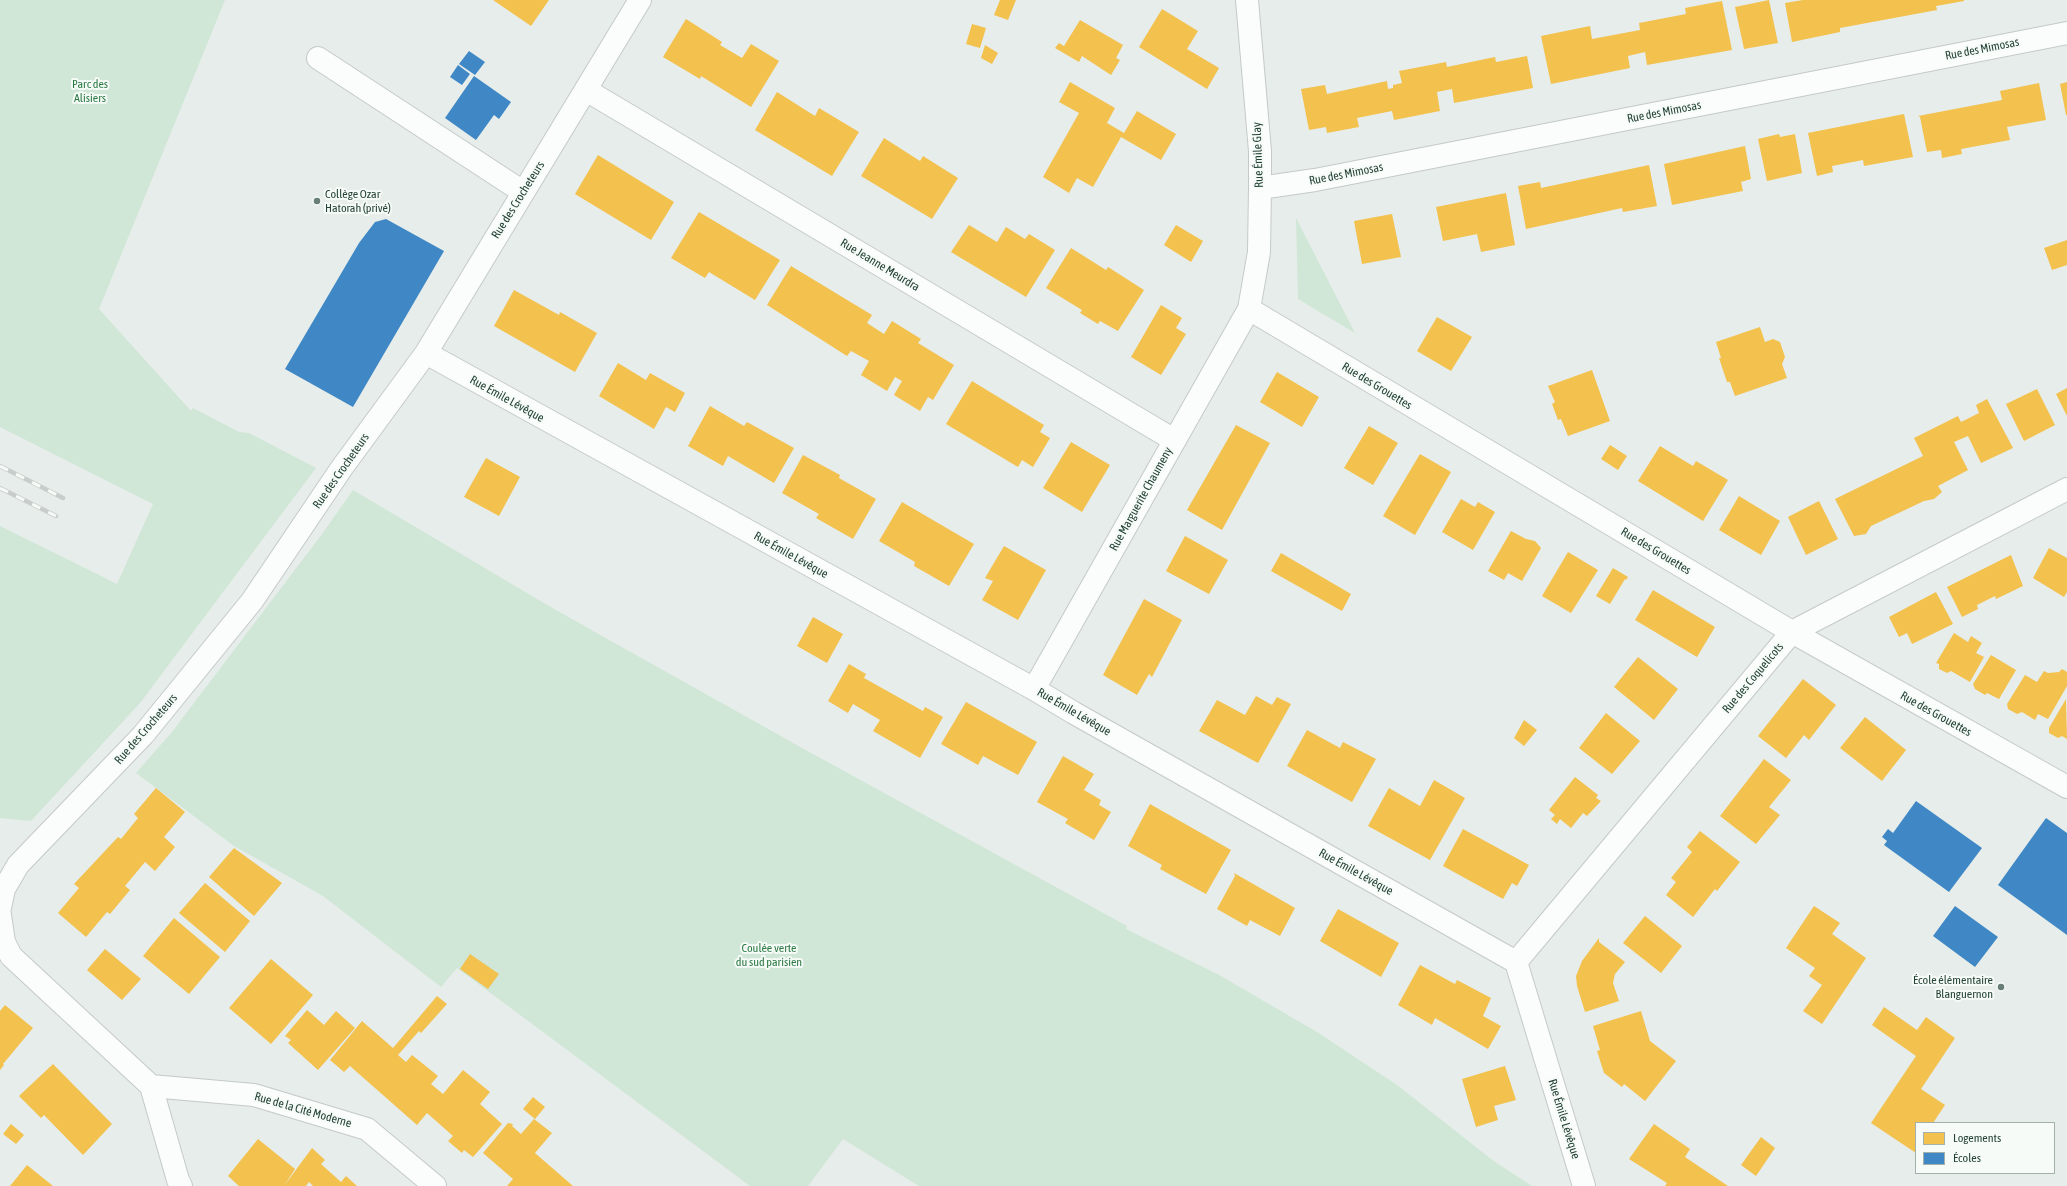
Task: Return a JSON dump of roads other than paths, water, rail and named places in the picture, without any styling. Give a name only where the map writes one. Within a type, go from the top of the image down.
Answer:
[{"type":"street","name":"Rue des Crocheteurs","points":[[0,908],[4,889],[18,865],[143,735],[252,602],[341,469],[426,353],[522,192],[640,0]]},
{"type":"street","name":"Rue Émile Glay","points":[[1248,0],[1260,151],[1259,252],[1248,309]]},
{"type":"street","name":"Rue des Mimosas","points":[[1260,188],[1330,177],[2067,33]]},
{"type":"street","points":[[318,58],[522,192]]},
{"type":"street","name":"Rue Jeanne Meurdra","points":[[586,90],[1174,440]]},
{"type":"street","name":"Rue Marguerite Chaumeny","points":[[1034,689],[1248,309]]},
{"type":"street","name":"Rue des Grouettes","points":[[1248,309],[1792,632],[2067,787]]},
{"type":"street","name":"Rue Émile Lévêque","points":[[426,353],[1034,689],[1516,962],[1584,1186]]},
{"type":"street","name":"Rue des Coquelicots","points":[[1516,962],[1792,632],[2064,496]]},
{"type":"street","points":[[0,915],[4,942],[11,956],[151,1086],[181,1186]]},
{"type":"street","name":"Rue de la Cité Moderne","points":[[151,1086],[254,1095],[367,1129],[435,1186]]},
{"type":"railway","points":[[0,466],[63,498]]},
{"type":"railway","points":[[0,488],[56,516]]},
{"type":"place","name":"Collège Ozar Hatorah (privé)","points":[[317,201]]},
{"type":"place","name":"École élémentaire Blanguernon","points":[[2001,987]]},
{"type":"park label","name":"Parc des Alisiers","points":[[90,91]]},
{"type":"park label","name":"Coulée verte du sud parisien","points":[[769,955]]}]
